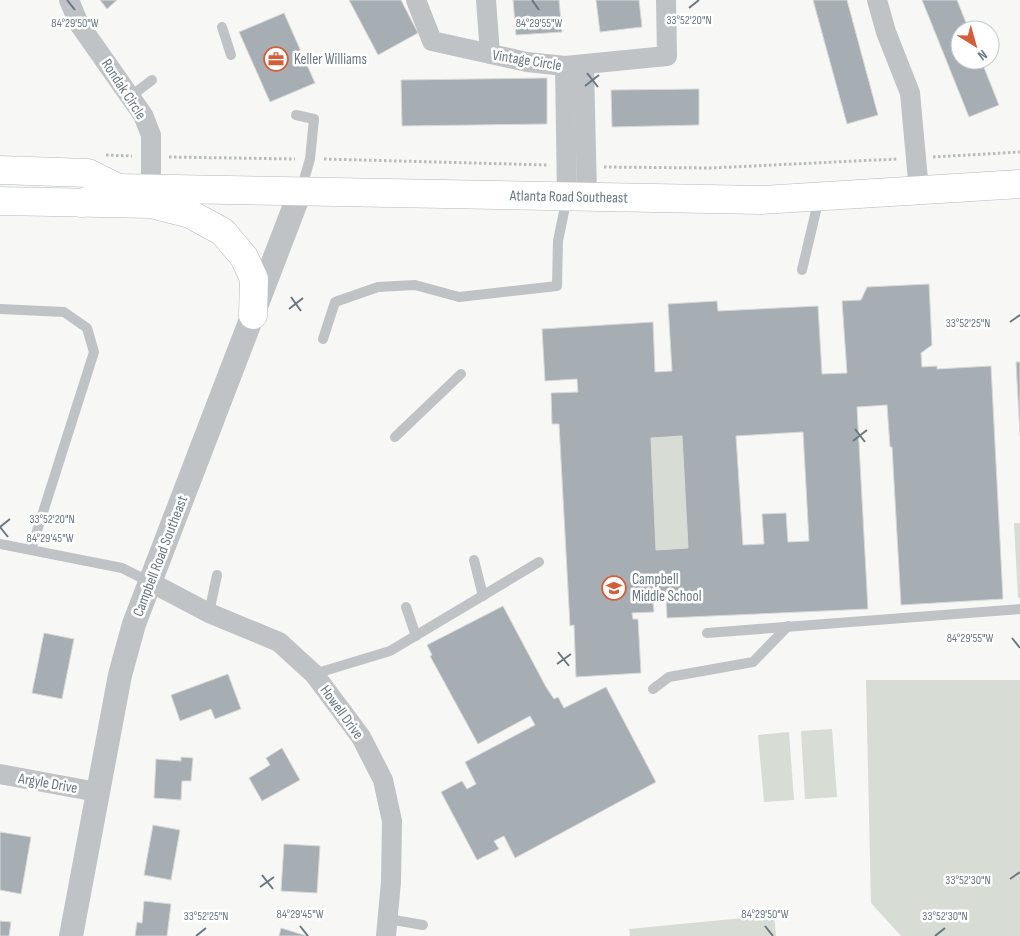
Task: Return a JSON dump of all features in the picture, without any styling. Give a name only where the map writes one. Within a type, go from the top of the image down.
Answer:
[{"type":"main road","name":"Atlanta Road Southeast","points":[[0,170],[88,173],[118,188]]},
{"type":"main road","name":"Atlanta Road Southeast","points":[[0,201],[82,204],[118,188],[692,200],[819,197],[1020,184]]},
{"type":"main road","points":[[82,204],[152,204],[190,214],[223,232],[244,257],[254,279],[253,315]]},
{"type":"street","name":"Rondak Circle","points":[[69,0],[79,24],[131,96],[152,134],[152,188]]},
{"type":"street","name":"Vintage Circle","points":[[416,0],[432,41],[490,54],[574,66],[667,56],[666,0]]},
{"type":"street","points":[[486,0],[490,54]]},
{"type":"street","points":[[877,0],[886,32],[910,93],[920,191]]},
{"type":"street","points":[[574,66],[577,197]]},
{"type":"street","name":"Campbell Road Southeast","points":[[71,936],[120,675],[134,624],[300,192]]},
{"type":"street","name":"Howell Drive","points":[[150,582],[208,613],[279,642],[314,674],[361,736],[383,780],[392,822],[387,928]]},
{"type":"street","name":"Argyle Drive","points":[[0,774],[97,792]]},
{"type":"lane","points":[[222,27],[231,55]]},
{"type":"lane","points":[[131,96],[152,80]]},
{"type":"lane","points":[[296,114],[314,120],[310,159],[300,192]]},
{"type":"lane","points":[[323,340],[335,302],[378,287],[415,285],[459,297],[557,286],[558,240],[577,197]]},
{"type":"lane","points":[[802,270],[819,197]]},
{"type":"lane","points":[[0,309],[64,312],[87,328],[94,352],[31,550]]},
{"type":"lane","points":[[395,437],[461,374]]},
{"type":"lane","points":[[0,544],[122,568],[150,582]]},
{"type":"lane","points":[[474,560],[483,596]]},
{"type":"lane","points":[[314,674],[390,651],[539,562]]},
{"type":"lane","points":[[208,613],[217,575]]},
{"type":"lane","points":[[406,607],[416,636]]},
{"type":"lane","points":[[707,632],[1020,609]]},
{"type":"lane","points":[[653,689],[669,678],[753,662],[788,626]]},
{"type":"lane","points":[[387,928],[423,925]]},
{"type":"path","points":[[104,155],[711,168],[1020,152]]},
{"type":"shaded area","points":[[682,436],[688,548],[656,550],[651,438]]},
{"type":"shaded area","points":[[1014,523],[1020,523],[1020,598],[1018,598]]},
{"type":"shaded area","points":[[866,680],[1020,680],[1020,936],[901,936],[871,903]]},
{"type":"shaded area","points":[[832,729],[837,797],[805,799],[801,731]]},
{"type":"shaded area","points":[[789,732],[794,800],[764,802],[758,735]]},
{"type":"shaded area","points":[[774,915],[776,936],[630,936],[629,929]]},
{"type":"building","points":[[100,0],[117,0],[107,9]]},
{"type":"building","points":[[349,0],[401,0],[418,33],[378,55]]},
{"type":"building","points":[[513,0],[559,0],[562,32],[516,35]]},
{"type":"building","points":[[596,0],[639,0],[642,27],[600,32]]},
{"type":"building","points":[[813,0],[847,0],[878,115],[847,124]]},
{"type":"building","points":[[922,0],[957,0],[965,20],[950,20],[950,70]]},
{"type":"building","points":[[284,13],[315,83],[270,102],[239,32]]},
{"type":"building","points":[[950,70],[985,70],[999,105],[969,117]]},
{"type":"building","points":[[547,78],[547,124],[402,126],[401,80]]},
{"type":"building","points":[[699,89],[699,125],[612,127],[611,90]]},
{"type":"building","points":[[929,284],[932,345],[921,353],[922,367],[937,366],[937,369],[991,366],[1003,599],[901,605],[892,447],[890,447],[887,405],[857,407],[868,609],[667,618],[666,599],[653,600],[654,612],[632,613],[633,619],[638,619],[641,673],[576,677],[574,625],[570,626],[559,424],[552,424],[551,393],[578,392],[577,379],[545,381],[542,329],[653,322],[655,372],[672,371],[668,304],[717,301],[718,311],[818,306],[822,374],[847,373],[842,301],[861,300],[867,287]],"holes":[[[803,432],[809,541],[788,542],[786,513],[762,514],[764,544],[743,545],[736,436]],[[682,436],[688,548],[656,550],[651,438]]]},
{"type":"building","points":[[1016,362],[1020,362],[1020,436]]},
{"type":"building","points":[[503,606],[546,687],[554,699],[558,697],[564,708],[606,687],[656,782],[515,858],[504,836],[494,841],[499,849],[477,860],[441,792],[462,781],[467,789],[476,784],[465,762],[535,725],[530,716],[478,744],[430,656],[432,655],[427,645]]},
{"type":"building","points":[[44,633],[74,639],[62,699],[32,693]]},
{"type":"building","points":[[228,674],[241,709],[215,719],[211,709],[180,721],[171,695]]},
{"type":"building","points":[[282,748],[300,780],[262,801],[249,778],[270,765],[266,758]]},
{"type":"building","points":[[181,757],[193,758],[191,781],[182,781],[181,800],[154,798],[156,759],[181,761]]},
{"type":"building","points":[[153,825],[180,830],[171,880],[144,875]]},
{"type":"building","points":[[0,832],[31,837],[21,894],[0,890]]},
{"type":"building","points":[[284,844],[320,846],[317,893],[281,891]]},
{"type":"building","points":[[144,901],[171,904],[167,936],[135,936],[137,922],[142,923]]},
{"type":"building","points":[[0,921],[11,922],[9,936],[0,936]]},
{"type":"building","points":[[281,928],[307,936],[279,936]]},
{"type":"place","name":"Keller Williams","points":[[276,59]]},
{"type":"place","name":"Campbell Middle School","points":[[614,588]]}]
